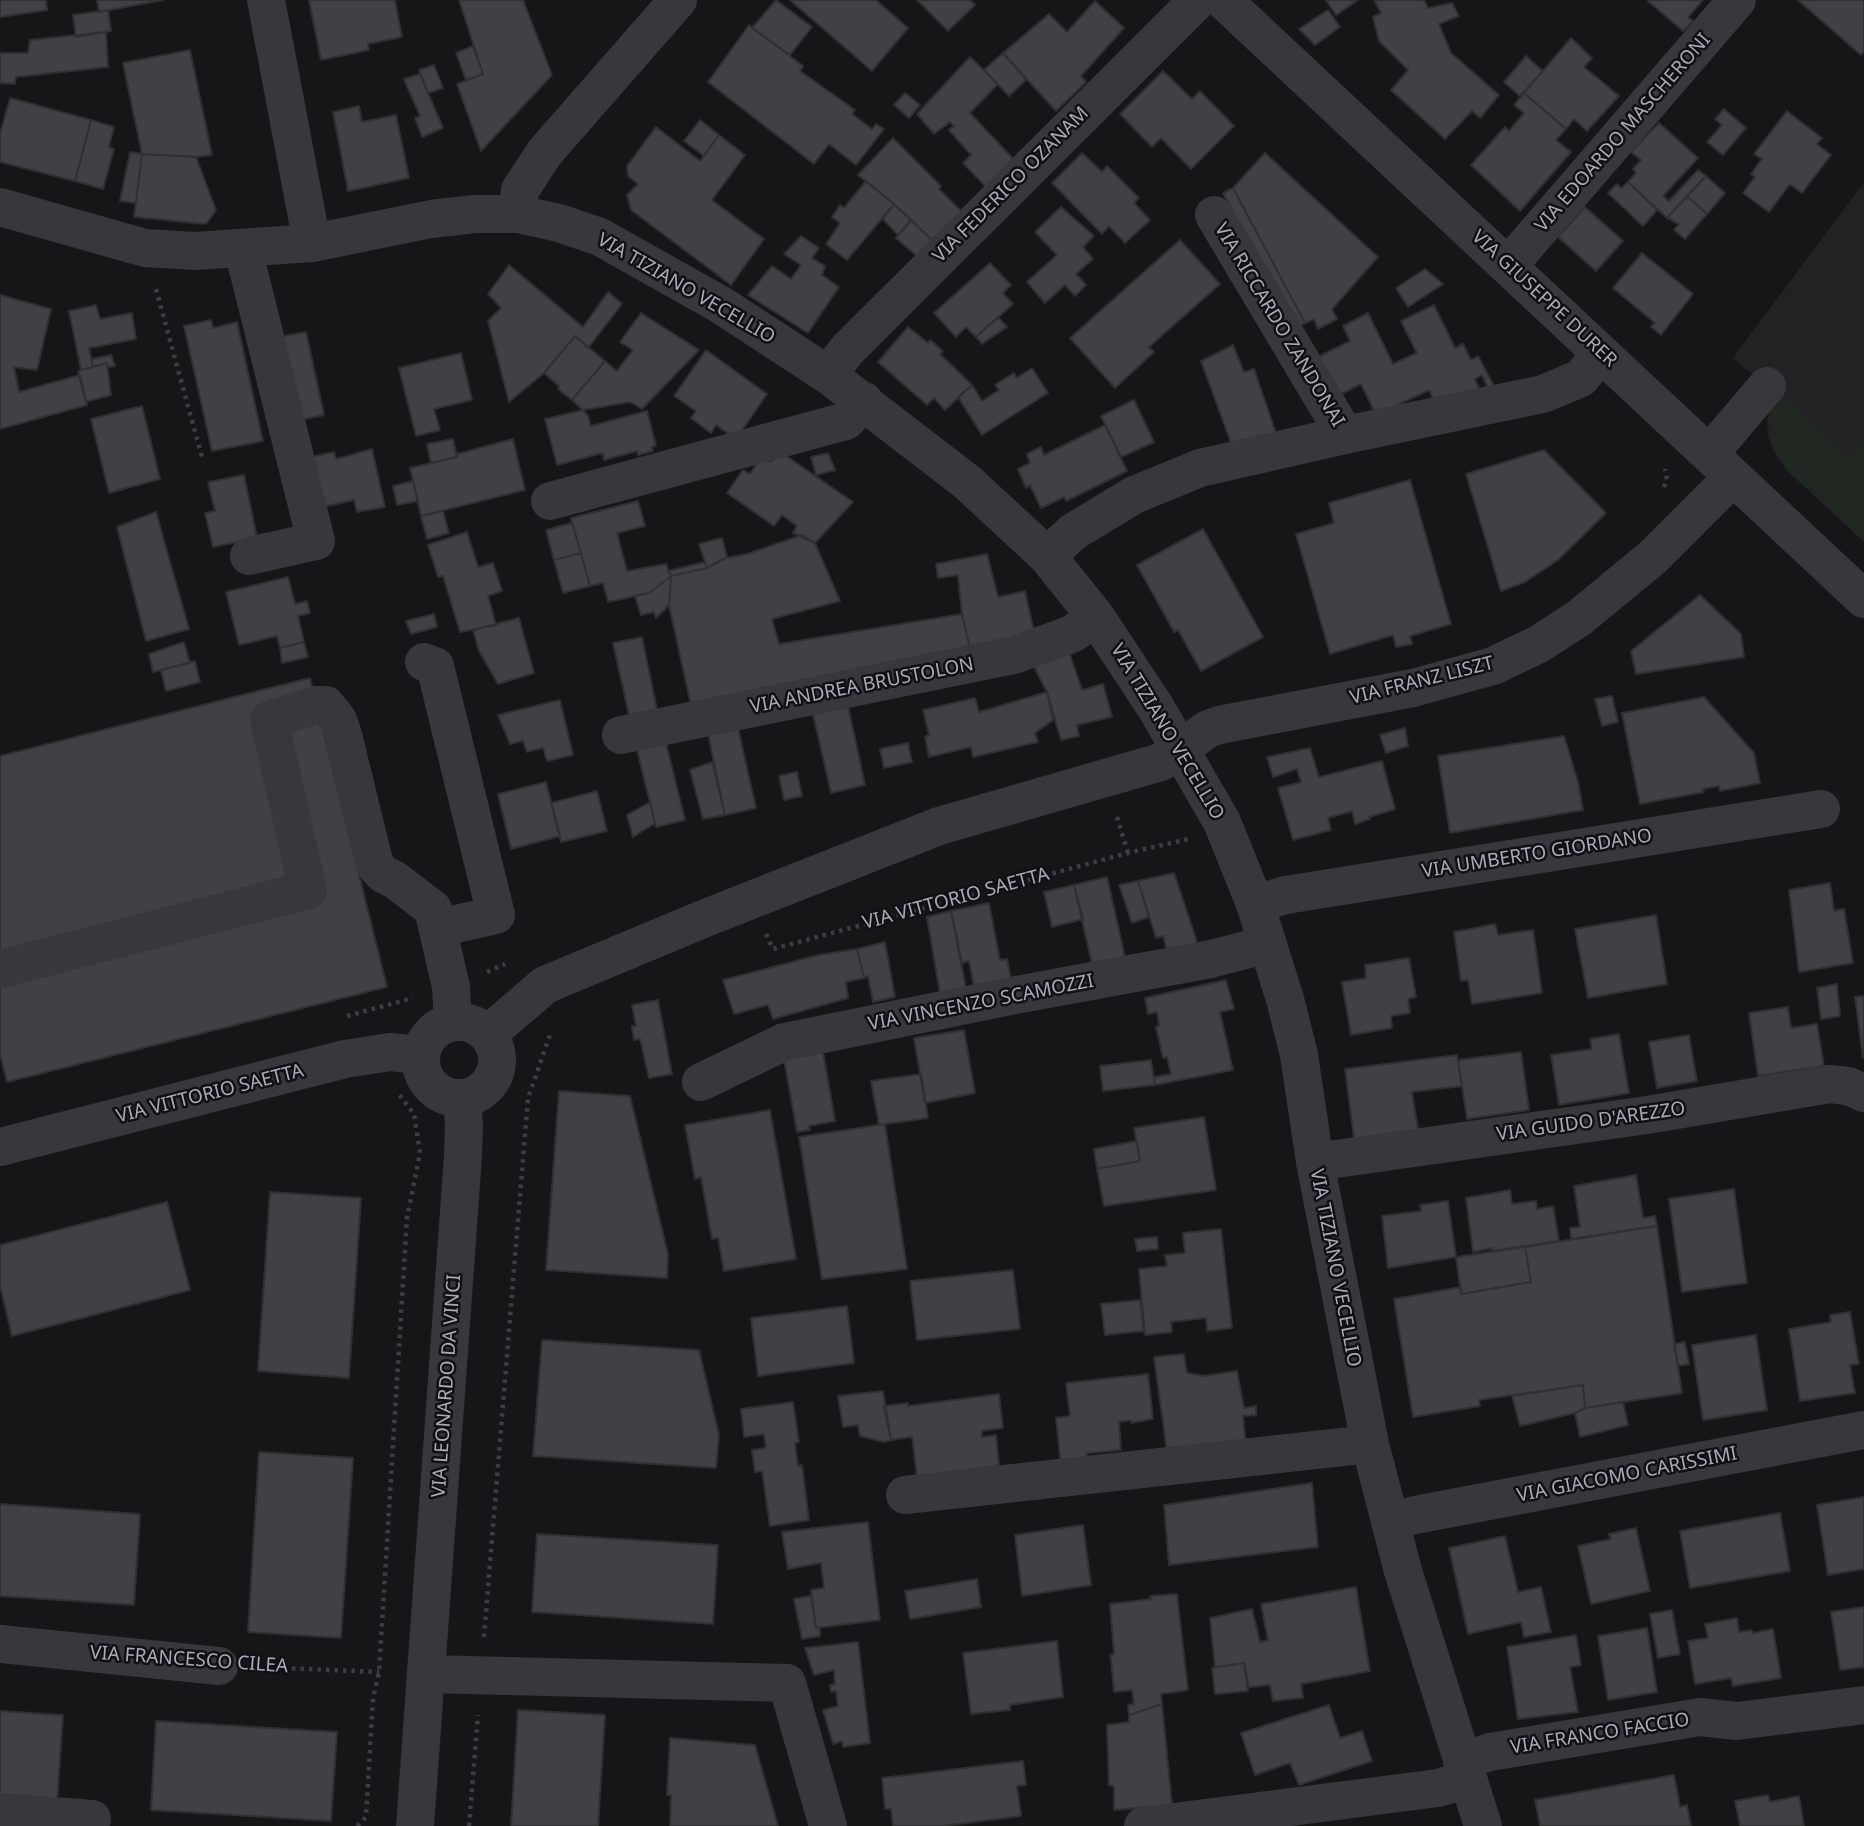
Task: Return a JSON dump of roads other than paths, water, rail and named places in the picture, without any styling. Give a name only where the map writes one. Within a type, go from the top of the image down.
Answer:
[{"type":"street","points":[[266,0],[312,243]]},
{"type":"street","points":[[518,214],[520,190],[545,152],[678,0]]},
{"type":"street","name":"VIA FEDERICO OZANAM","points":[[828,375],[847,350],[1198,0]]},
{"type":"street","name":"VIA GIUSEPPE DURER","points":[[1223,0],[1864,599]]},
{"type":"street","name":"VIA EDOARDO MASCHERONI","points":[[1508,266],[1737,0]]},
{"type":"street","name":"VIA TIZIANO VECELLIO","points":[[0,208],[145,248],[195,251],[312,243],[431,219],[475,214],[518,214],[559,223],[600,237],[721,305],[828,375],[967,482],[1047,556],[1096,617],[1140,682],[1222,822],[1255,904],[1299,1055],[1315,1162],[1370,1444],[1436,1681],[1483,1826]]},
{"type":"street","name":"VIA RICCARDO ZANDONAI","points":[[1214,215],[1345,435]]},
{"type":"street","points":[[243,249],[316,541],[249,556]]},
{"type":"street","name":"VIA RICCARDO ZANDONAI","points":[[1047,556],[1073,532],[1134,495],[1200,468],[1543,394],[1581,378],[1601,353]]},
{"type":"street","name":"VIA FRANZ LISZT","points":[[1180,749],[1208,729],[1219,725],[1413,688],[1493,666],[1539,645],[1579,618],[1653,557],[1721,466],[1767,386]]},
{"type":"street","points":[[550,501],[846,421],[864,401]]},
{"type":"street","name":"VIA ANDREA BRUSTOLON","points":[[621,735],[1014,655],[1072,634],[1096,617]]},
{"type":"street","points":[[424,662],[435,666],[496,915],[436,918]]},
{"type":"street","points":[[0,970],[308,890],[268,720],[316,705],[326,705],[338,720],[376,865],[383,874],[395,880],[436,918],[451,987],[470,1028],[498,1056],[497,1069],[492,1080],[484,1089],[462,1098],[439,1092],[424,1074],[421,1055],[433,1032],[470,1028],[582,967],[939,826],[1161,762],[1180,749]]},
{"type":"street","name":"VIA UMBERTO GIORDANO","points":[[1255,904],[1286,895],[1821,808]]},
{"type":"street","name":"VIA VINCENZO SCAMOZZI","points":[[701,1082],[784,1042],[1211,959],[1268,944]]},
{"type":"street","name":"VIA VITTORIO SAETTA","points":[[0,1147],[345,1059],[390,1052],[421,1055]]},
{"type":"street","name":"VIA GUIDO D'AREZZO","points":[[1315,1162],[1647,1115],[1830,1084],[1848,1086],[1863,1096]]},
{"type":"street","name":"VIA LEONARDO DA VINCI","points":[[415,1826],[463,1156],[462,1098]]},
{"type":"street","name":"VIA GIACOMO CARISSIMI","points":[[1390,1522],[1415,1515],[1864,1430]]},
{"type":"street","points":[[905,1494],[1370,1444]]},
{"type":"street","name":"VIA FRANCESCO CILEA","points":[[0,1644],[219,1666]]},
{"type":"street","points":[[427,1674],[787,1683],[828,1826]]},
{"type":"street","name":"VIA FRANCO FACCIO","points":[[1465,1770],[1490,1752],[1700,1717],[1737,1721],[1864,1705]]},
{"type":"street","points":[[1143,1826],[1438,1788],[1465,1770]]},
{"type":"street","points":[[0,1812],[92,1819]]}]
